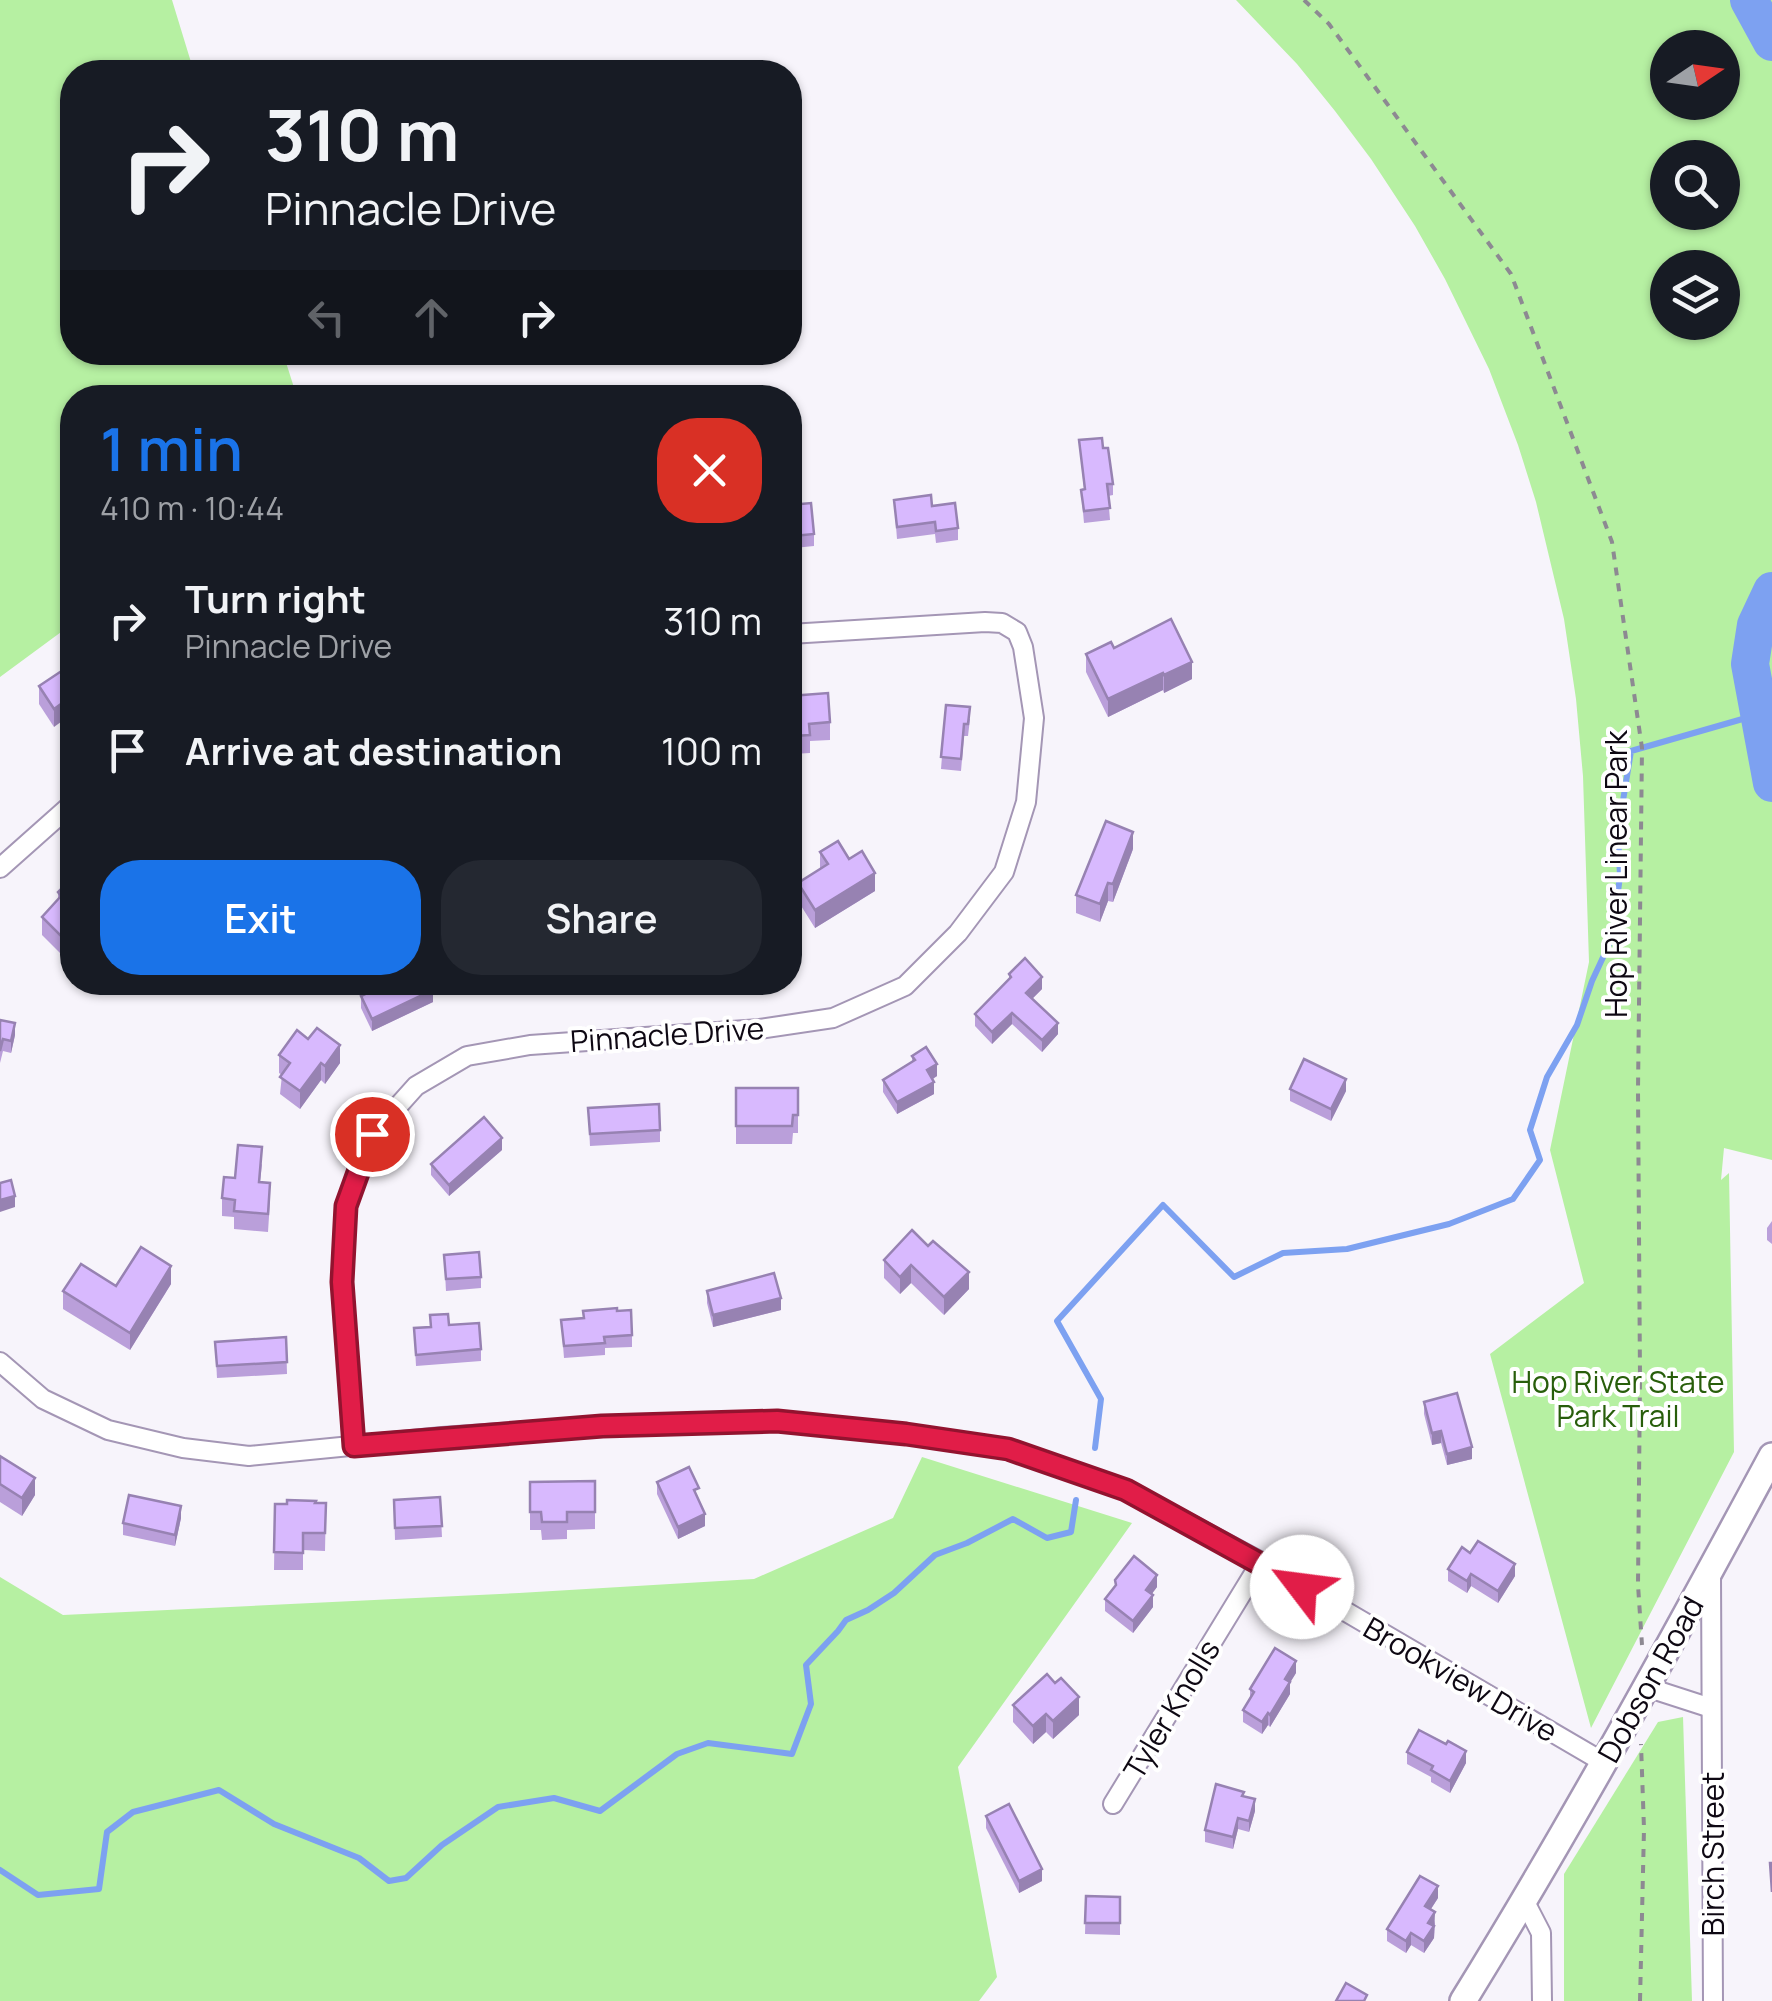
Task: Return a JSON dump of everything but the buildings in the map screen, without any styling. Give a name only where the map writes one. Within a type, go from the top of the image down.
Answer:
[{"type":"street","name":"Pinnacle Drive","points":[[354,1446],[342,1282],[346,1206],[372,1134],[416,1086],[467,1056],[530,1044],[760,1029],[833,1018],[905,986],[958,934],[1004,872],[1026,802],[1034,718],[1024,646],[1017,632],[1002,623],[985,622],[802,633]]},
{"type":"street","points":[[0,868],[60,815]]},
{"type":"street","name":"Brookview Drive","points":[[0,1362],[44,1398],[108,1430],[183,1448],[250,1456],[602,1426],[777,1421],[1008,1449],[1126,1490],[1261,1562],[1603,1762]]},
{"type":"street","name":"Dobson Road","points":[[1464,2001],[1646,1688],[1772,1456]]},
{"type":"street","name":"Tyler Knolls","points":[[1113,1804],[1261,1562]]},
{"type":"street","name":"Birch Street","points":[[1711,1570],[1713,2001]]},
{"type":"street","points":[[1646,1688],[1711,1708]]},
{"type":"street","points":[[1525,1902],[1541,1932],[1542,2001]]},
{"type":"path","name":"Hop River Linear Park","points":[[1304,0],[1329,24],[1511,274],[1612,542],[1642,748],[1638,1596],[1642,1657]]},
{"type":"path","points":[[1640,2001],[1644,1829],[1641,1742]]},
{"type":"green space","points":[[0,0],[172,0],[190,60],[60,60],[60,365],[287,365],[293,385],[60,385],[60,633],[0,677]]},
{"type":"green space","name":"Hop River State Park Trail","points":[[1236,0],[1772,0],[1772,1160],[1724,1148],[1721,1180],[1729,1173],[1734,1452],[1591,1728],[1490,1354],[1584,1283],[1550,1150],[1589,962],[1583,776],[1564,619],[1536,502],[1489,369],[1415,226],[1335,111]]},
{"type":"green space","points":[[922,1457],[1132,1523],[958,1767],[997,1977],[979,2001],[0,2001],[0,1577],[63,1615],[754,1579],[893,1518]]},
{"type":"green space","points":[[1683,1717],[1692,2001],[1564,2001],[1564,1874],[1658,1722]]},
{"type":"waterway","points":[[1749,0],[1772,42]]},
{"type":"waterway","points":[[1772,591],[1756,625],[1750,664],[1772,783]]},
{"type":"waterway","points":[[1095,1448],[1101,1399],[1057,1321],[1163,1205],[1234,1277],[1283,1253],[1347,1249],[1449,1224],[1513,1199],[1540,1160],[1530,1130],[1547,1077],[1577,1025],[1612,938],[1620,876],[1618,832],[1631,751],[1760,714]]},
{"type":"waterway","points":[[0,1870],[38,1895],[99,1889],[107,1832],[133,1812],[219,1790],[274,1824],[359,1858],[389,1881],[406,1878],[442,1845],[498,1807],[554,1798],[600,1811],[677,1754],[708,1743],[792,1754],[811,1704],[806,1665],[846,1620],[894,1593],[935,1555],[1013,1519],[1047,1538],[1071,1532],[1076,1500]]},
{"type":"route","points":[[372,1134],[346,1206],[342,1282],[354,1446],[602,1426],[777,1421],[1008,1449],[1126,1490],[1302,1587]]}]
